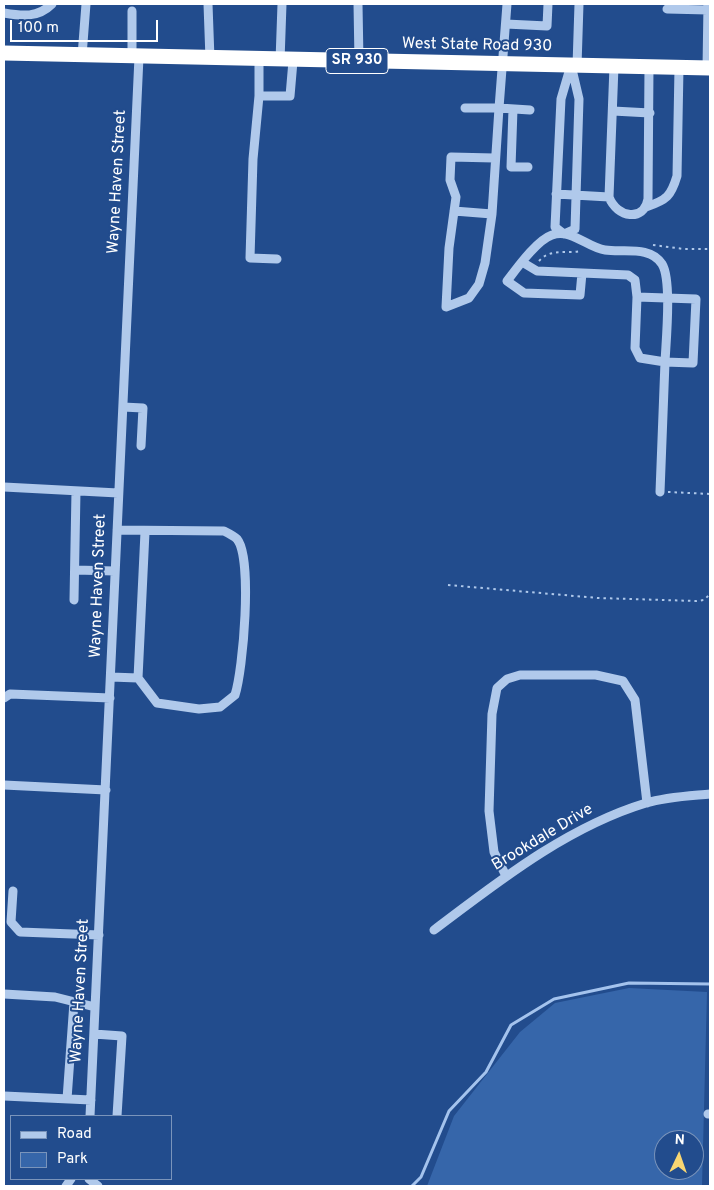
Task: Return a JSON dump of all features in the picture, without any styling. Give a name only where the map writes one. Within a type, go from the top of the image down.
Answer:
[{"type":"highway","name":"West State Road 930","points":[[4,53],[286,61],[708,68]]},
{"type":"street","points":[[4,13],[22,16],[41,13],[52,4]]},
{"type":"street","points":[[82,56],[86,4]]},
{"type":"street","points":[[208,4],[210,59]]},
{"type":"street","points":[[260,96],[290,96],[282,4]]},
{"type":"street","points":[[358,4],[359,61]]},
{"type":"street","points":[[494,158],[451,157],[450,180],[456,197],[446,307],[469,298],[479,284],[485,263],[492,214],[494,158],[507,4]]},
{"type":"street","points":[[506,24],[547,26],[548,4]]},
{"type":"street","points":[[579,4],[574,66],[579,99],[575,229],[564,234],[552,234],[544,239],[507,281],[524,293],[580,295],[582,273]]},
{"type":"street","points":[[668,9],[708,7],[708,68]]},
{"type":"street","name":"Wayne Haven Street","points":[[90,1115],[123,407],[135,57],[132,11]]},
{"type":"street","points":[[259,60],[260,96],[253,159],[250,258],[277,259]]},
{"type":"street","points":[[574,66],[561,99],[555,227],[564,234],[604,250],[642,251],[655,256],[662,264],[666,273],[667,298],[660,492]]},
{"type":"street","points":[[614,66],[609,197],[613,207],[622,213],[642,211],[646,207],[664,201],[673,190],[677,176],[679,68]]},
{"type":"street","points":[[646,207],[650,113],[649,67]]},
{"type":"street","points":[[465,108],[530,110]]},
{"type":"street","points":[[513,109],[511,167],[528,167]]},
{"type":"street","points":[[612,111],[650,113]]},
{"type":"street","points":[[556,194],[609,197]]},
{"type":"street","points":[[454,211],[492,214]]},
{"type":"street","points":[[522,262],[536,271],[628,275],[635,280],[637,297],[635,348],[638,355],[644,360],[693,363],[696,298],[637,297]]},
{"type":"street","points":[[123,407],[143,408],[141,446]]},
{"type":"street","points":[[4,487],[118,493]]},
{"type":"street","points":[[74,600],[76,490]]},
{"type":"street","points":[[117,530],[145,532],[224,530],[238,540],[244,556],[246,579],[242,646],[235,695],[220,707],[199,709],[156,703],[138,678],[145,532]]},
{"type":"street","points":[[75,570],[115,571]]},
{"type":"street","points":[[506,876],[494,852],[489,811],[492,714],[497,688],[507,679],[520,675],[596,675],[623,681],[636,700],[647,803]]},
{"type":"street","points":[[111,677],[138,678]]},
{"type":"street","points":[[4,698],[10,694],[110,698]]},
{"type":"street","points":[[4,785],[106,790]]},
{"type":"street","name":"Brookdale Drive","points":[[434,930],[506,876],[576,832],[608,817],[647,803],[710,794]]},
{"type":"street","points":[[13,891],[11,922],[20,932],[99,935]]},
{"type":"street","points":[[4,994],[55,997],[95,1007]]},
{"type":"street","points":[[67,1099],[74,1002]]},
{"type":"street","points":[[94,1034],[122,1036],[117,1115]]},
{"type":"street","points":[[4,1096],[91,1100]]},
{"type":"path","points":[[536,264],[546,254],[581,252],[584,248]]},
{"type":"path","points":[[660,492],[710,494]]},
{"type":"path","points":[[448,584],[598,598],[696,601],[704,600],[710,595]]},
{"type":"green space","points":[[629,988],[707,992],[703,1130],[654,1130],[654,1180],[702,1180],[702,1186],[427,1186],[454,1116],[520,1032],[555,1003]]},
{"type":"waterway","points":[[412,1186],[421,1177],[449,1111],[486,1072],[511,1025],[554,999],[629,983],[710,984]]}]
